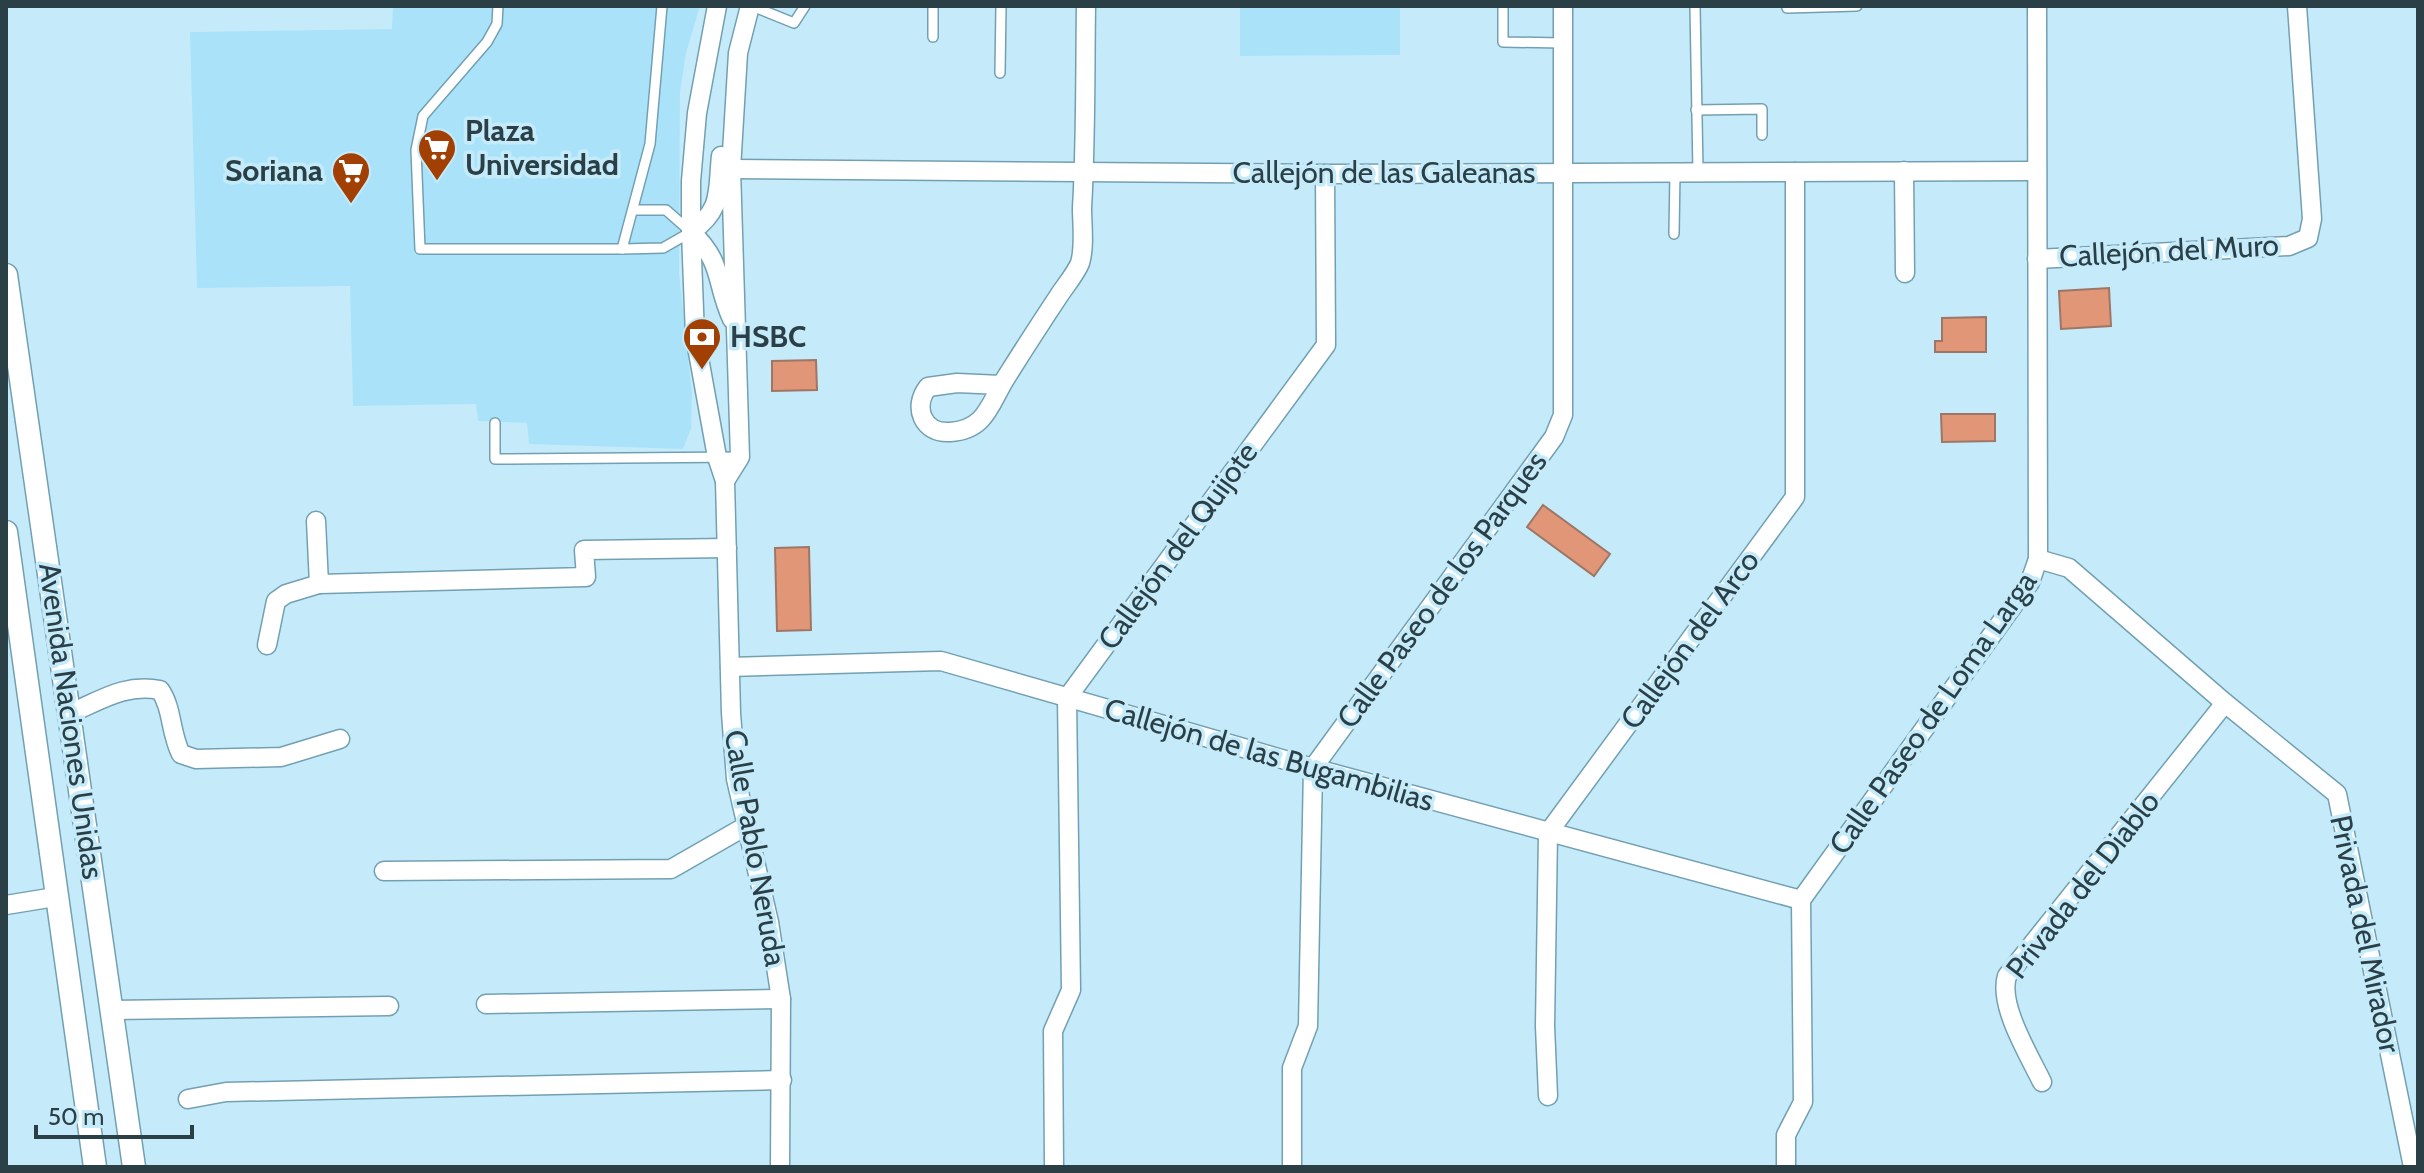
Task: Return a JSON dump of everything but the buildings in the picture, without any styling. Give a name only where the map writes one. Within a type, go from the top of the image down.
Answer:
[{"type":"street","name":"Calle Pablo Neruda","points":[[717,6],[697,113],[691,181],[695,336],[717,457],[725,481],[736,779],[769,922],[781,999],[780,1167]]},
{"type":"street","points":[[725,481],[740,457],[731,169],[738,53],[751,6]]},
{"type":"street","points":[[1001,385],[1080,263],[1086,6]]},
{"type":"street","name":"Calle Paseo de los Parques","points":[[1313,768],[1560,426],[1563,403],[1563,6]]},
{"type":"street","name":"Calle Paseo de Loma Larga","points":[[1801,900],[2030,582],[2038,559],[2037,6]]},
{"type":"street","name":"Callejón del Muro","points":[[2037,259],[2289,246],[2308,238],[2312,219],[2297,6]]},
{"type":"street","points":[[735,87],[725,124],[716,205],[709,219],[691,232],[705,245],[715,261],[727,307],[738,332]]},
{"type":"street","name":"Callejón de las Galeanas","points":[[731,169],[1084,174],[2036,171]]},
{"type":"street","points":[[1904,171],[1905,273]]},
{"type":"street","name":"Callejón del Arco","points":[[1548,833],[1795,497],[1795,172]]},
{"type":"street","name":"Callejón del Quijote","points":[[1067,698],[1326,345],[1325,174]]},
{"type":"street","name":"Avenida Naciones Unidas","points":[[6,275],[134,1167]]},
{"type":"street","points":[[316,521],[319,584]]},
{"type":"street","name":"Avenida Naciones Unidas","points":[[6,532],[95,1167]]},
{"type":"street","points":[[267,645],[276,601],[286,594],[319,584],[586,577],[584,550],[727,548]]},
{"type":"street","name":"Privada del Mirador","points":[[2038,559],[2069,568],[2225,703],[2337,794],[2413,1167]]},
{"type":"street","name":"Callejón de las Bugambilias","points":[[730,667],[941,661],[1313,768],[1801,900]]},
{"type":"street","points":[[71,713],[128,689],[143,687],[160,690],[167,700],[174,742],[181,754],[196,759],[281,757],[340,739]]},
{"type":"street","points":[[1054,1167],[1053,1031],[1071,990],[1067,698]]},
{"type":"street","name":"Privada del Diablo","points":[[2042,1082],[2006,1002],[2004,987],[2007,976],[2225,703]]},
{"type":"street","points":[[1292,1167],[1292,1068],[1308,1026],[1313,768]]},
{"type":"street","points":[[384,871],[671,869],[746,826]]},
{"type":"street","points":[[1548,833],[1545,1026],[1548,1096]]},
{"type":"street","points":[[6,905],[55,897]]},
{"type":"street","points":[[1786,1167],[1786,1135],[1803,1102],[1801,900]]},
{"type":"street","points":[[486,1004],[781,999]]},
{"type":"street","points":[[112,1010],[389,1006]]},
{"type":"street","points":[[188,1099],[226,1092],[782,1080]]},
{"type":"lane","points":[[498,6],[497,24],[487,42],[423,116],[416,150],[420,249],[663,248],[691,232],[666,210],[633,210]]},
{"type":"lane","points":[[622,249],[650,144],[662,6]]},
{"type":"lane","points":[[751,6],[794,23],[805,6]]},
{"type":"lane","points":[[933,6],[933,37]]},
{"type":"lane","points":[[1000,73],[1001,6]]},
{"type":"lane","points":[[1503,6],[1503,42],[1562,43]]},
{"type":"lane","points":[[1695,6],[1698,172]]},
{"type":"lane","points":[[1787,6],[1857,6]]},
{"type":"lane","points":[[1696,110],[1762,109],[1762,135]]},
{"type":"lane","points":[[1674,234],[1675,172]]},
{"type":"lane","points":[[495,423],[495,459],[740,457]]},
{"type":"shaded area","name":"Plaza Universidad","points":[[393,6],[700,6],[686,53],[680,92],[679,273],[692,394],[691,429],[683,449],[529,444],[527,423],[478,421],[476,404],[353,406],[350,286],[197,288],[190,32],[392,29]]},
{"type":"shaded area","points":[[1240,6],[1400,6],[1400,55],[1240,56]]},
{"type":"place","name":"Plaza Universidad","points":[[437,182]]},
{"type":"place","name":"Soriana","points":[[351,205]]},
{"type":"place","name":"HSBC","points":[[702,371]]}]
